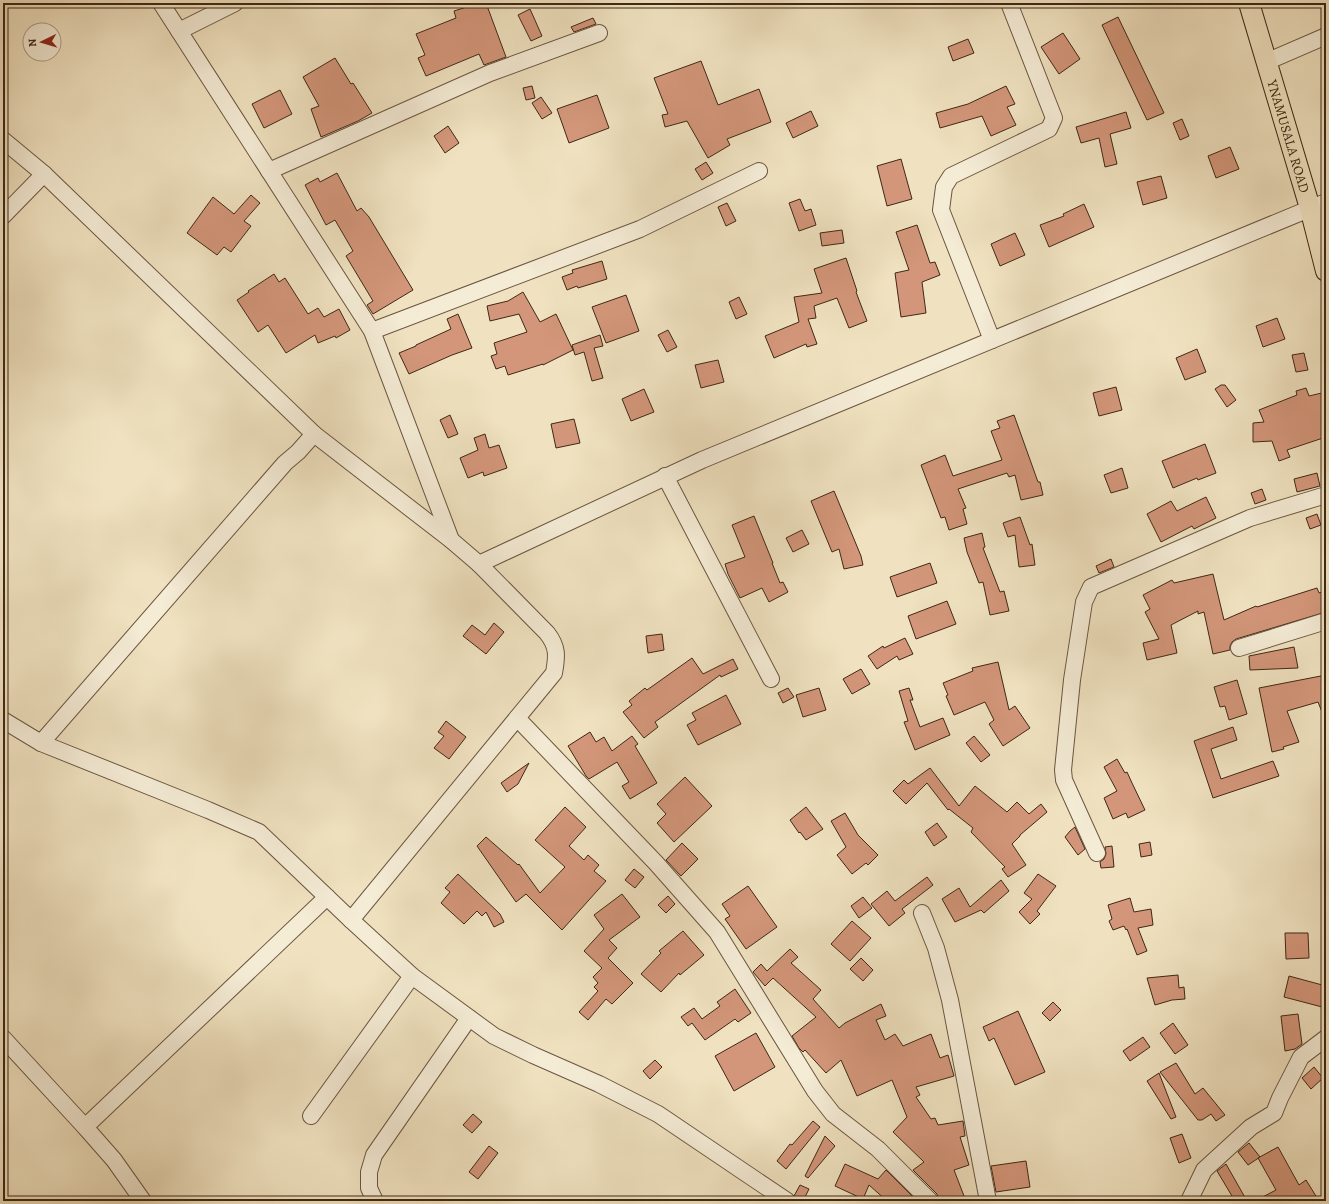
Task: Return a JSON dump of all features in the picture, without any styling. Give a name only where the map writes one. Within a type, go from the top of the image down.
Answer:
[{"type":"main road","name":"YNAMUSALA ROAD","points":[[1249,3],[1266,62],[1318,205],[1326,271]]},
{"type":"street","points":[[161,3],[372,331],[451,540]]},
{"type":"street","points":[[179,31],[235,3]]},
{"type":"street","points":[[992,340],[940,210],[944,187],[951,176],[1049,129],[1054,118],[1010,3]]},
{"type":"street","points":[[269,171],[490,73],[599,33]]},
{"type":"street","points":[[1266,62],[1326,36]]},
{"type":"street","points":[[3,140],[44,174],[314,434],[451,540],[479,564],[553,640],[557,658],[554,673],[351,920]]},
{"type":"street","points":[[372,331],[640,228],[759,171]]},
{"type":"street","points":[[3,216],[44,174]]},
{"type":"street","points":[[479,564],[702,460],[1318,205]]},
{"type":"street","points":[[41,743],[280,468],[298,452],[314,434]]},
{"type":"street","points":[[666,476],[771,679]]},
{"type":"street","points":[[1097,853],[1064,780],[1063,770],[1073,672],[1084,602],[1091,587],[1250,518],[1326,495]]},
{"type":"street","points":[[1240,648],[1326,621]]},
{"type":"street","points":[[517,718],[656,863],[717,932],[815,1091],[833,1114],[878,1149],[930,1201]]},
{"type":"street","points":[[3,720],[41,743],[259,832],[412,976],[494,1036],[533,1056],[600,1084],[658,1114],[784,1201]]},
{"type":"street","points":[[85,1126],[327,897]]},
{"type":"street","points":[[922,913],[936,948],[950,1000],[988,1201]]},
{"type":"street","points":[[311,1116],[412,976]]},
{"type":"street","points":[[375,1201],[369,1188],[369,1172],[374,1155],[469,1018]]},
{"type":"street","points":[[3,1038],[85,1126],[114,1160],[143,1201]]},
{"type":"street","points":[[1189,1201],[1204,1170],[1251,1127],[1274,1113],[1301,1057],[1326,1038]]},
{"type":"building","points":[[479,3],[486,3],[506,57],[484,65],[479,54],[426,76],[418,58],[425,55],[416,34],[456,18],[454,11]]},
{"type":"building","points":[[530,9],[542,36],[531,41],[518,15]]},
{"type":"building","points":[[1118,17],[1164,113],[1147,120],[1102,25]]},
{"type":"building","points":[[593,18],[596,24],[574,32],[571,27]]},
{"type":"building","points":[[1063,33],[1080,59],[1059,74],[1041,47]]},
{"type":"building","points":[[968,39],[974,53],[953,61],[948,47]]},
{"type":"building","points":[[335,58],[351,84],[353,83],[372,113],[358,121],[321,137],[311,109],[319,106],[303,77]]},
{"type":"building","points":[[701,61],[718,105],[759,89],[771,122],[727,139],[730,145],[708,158],[687,121],[665,127],[662,115],[668,114],[654,78]]},
{"type":"building","points":[[532,86],[535,98],[526,100],[523,88]]},
{"type":"building","points":[[1006,86],[1015,104],[1007,107],[1016,125],[991,136],[982,116],[940,128],[936,113],[968,104]]},
{"type":"building","points":[[280,90],[292,114],[264,128],[252,104]]},
{"type":"building","points":[[597,95],[609,128],[569,143],[557,109]]},
{"type":"building","points":[[541,97],[552,113],[542,119],[532,103]]},
{"type":"building","points":[[811,111],[818,126],[793,138],[786,123]]},
{"type":"building","points":[[1126,112],[1131,128],[1110,134],[1117,164],[1105,167],[1099,138],[1081,143],[1076,127]]},
{"type":"building","points":[[1182,119],[1189,136],[1180,140],[1173,123]]},
{"type":"building","points":[[448,126],[459,143],[445,153],[434,136]]},
{"type":"building","points":[[1230,147],[1239,169],[1216,178],[1208,156]]},
{"type":"building","points":[[901,159],[912,199],[887,206],[877,166]]},
{"type":"building","points":[[706,162],[713,173],[702,180],[695,169]]},
{"type":"building","points":[[337,173],[357,211],[361,208],[369,217],[413,290],[373,314],[367,305],[373,301],[346,256],[353,251],[335,220],[326,225],[305,185],[318,178],[320,182]]},
{"type":"building","points":[[1161,176],[1167,198],[1143,205],[1137,182]]},
{"type":"building","points":[[251,195],[260,203],[244,221],[251,226],[231,252],[224,247],[217,255],[187,233],[213,197],[234,214]]},
{"type":"building","points":[[800,199],[805,211],[811,209],[816,225],[799,231],[789,203]]},
{"type":"building","points":[[727,203],[736,221],[726,226],[718,207]]},
{"type":"building","points":[[1084,204],[1094,227],[1049,247],[1040,225],[1064,216],[1063,214]]},
{"type":"building","points":[[917,225],[930,263],[935,262],[940,275],[922,282],[926,313],[901,317],[895,273],[909,270],[896,232]]},
{"type":"building","points":[[842,230],[844,243],[822,246],[820,233]]},
{"type":"building","points":[[1015,233],[1025,255],[1000,266],[991,244]]},
{"type":"building","points":[[846,258],[857,291],[856,292],[867,321],[849,328],[837,298],[814,306],[816,318],[808,319],[817,344],[807,347],[806,344],[774,358],[765,336],[799,322],[794,297],[822,293],[814,269]]},
{"type":"building","points":[[602,261],[607,279],[578,288],[577,286],[567,290],[562,277],[573,273],[572,270]]},
{"type":"building","points":[[274,274],[279,282],[285,278],[308,314],[318,308],[324,317],[339,309],[350,330],[336,338],[335,336],[318,343],[315,335],[286,353],[268,325],[258,332],[237,300]]},
{"type":"building","points":[[523,292],[540,322],[556,314],[573,350],[543,365],[508,375],[505,366],[496,369],[491,356],[497,354],[494,343],[527,332],[519,314],[490,321],[487,306],[508,301]]},
{"type":"building","points":[[626,295],[639,331],[606,343],[592,307]]},
{"type":"building","points":[[739,297],[747,314],[736,319],[729,302]]},
{"type":"building","points":[[458,314],[472,348],[409,374],[399,353],[451,329],[447,319]]},
{"type":"building","points":[[1277,318],[1285,339],[1263,347],[1256,326]]},
{"type":"building","points":[[668,330],[677,347],[667,352],[658,335]]},
{"type":"building","points":[[600,335],[603,346],[594,348],[603,378],[592,381],[584,352],[575,355],[572,345]]},
{"type":"building","points":[[1197,349],[1206,372],[1185,380],[1176,358]]},
{"type":"building","points":[[1304,353],[1308,370],[1296,372],[1292,355]]},
{"type":"building","points":[[718,360],[724,382],[701,388],[695,365]]},
{"type":"building","points":[[1221,385],[1225,385],[1236,400],[1227,407],[1215,389]]},
{"type":"building","points":[[1116,387],[1122,410],[1099,416],[1093,393]]},
{"type":"building","points":[[1306,388],[1309,396],[1326,392],[1326,437],[1287,450],[1290,457],[1279,461],[1272,441],[1253,442],[1253,423],[1264,422],[1259,410],[1297,395],[1296,391]]},
{"type":"building","points":[[644,389],[654,412],[631,421],[622,399]]},
{"type":"building","points":[[450,415],[458,434],[448,438],[440,420]]},
{"type":"building","points":[[1014,415],[1038,482],[1040,482],[1043,495],[1021,500],[1015,475],[1009,477],[1007,473],[958,489],[966,508],[963,509],[967,524],[949,530],[945,517],[941,518],[921,465],[945,455],[953,476],[1002,460],[991,431],[1000,428],[997,421]]},
{"type":"building","points":[[574,419],[580,443],[556,448],[551,424]]},
{"type":"building","points":[[485,434],[489,448],[499,445],[507,468],[484,476],[483,472],[468,478],[460,458],[478,450],[474,438]]},
{"type":"building","points":[[1205,444],[1216,473],[1198,480],[1197,478],[1173,488],[1162,461]]},
{"type":"building","points":[[1122,468],[1128,488],[1111,493],[1104,475]]},
{"type":"building","points":[[1317,473],[1320,486],[1297,492],[1294,479]]},
{"type":"building","points":[[1262,489],[1266,500],[1255,504],[1251,493]]},
{"type":"building","points":[[834,491],[861,556],[863,565],[844,569],[839,549],[832,552],[811,501]]},
{"type":"building","points":[[1206,497],[1216,518],[1194,529],[1192,526],[1161,542],[1147,514],[1171,501],[1177,511]]},
{"type":"building","points":[[1317,514],[1321,525],[1310,529],[1306,518]]},
{"type":"building","points":[[754,516],[780,583],[783,582],[788,592],[769,602],[762,588],[740,598],[728,574],[725,564],[745,557],[732,525]]},
{"type":"building","points":[[1020,517],[1030,545],[1032,544],[1035,565],[1019,567],[1015,535],[1008,537],[1003,523]]},
{"type":"building","points":[[802,530],[809,544],[793,552],[786,538]]},
{"type":"building","points":[[982,533],[985,547],[983,548],[1000,592],[1004,591],[1009,611],[990,615],[983,582],[979,583],[967,552],[964,538]]},
{"type":"building","points":[[1111,559],[1114,567],[1099,573],[1096,566]]},
{"type":"building","points":[[930,563],[937,583],[897,597],[890,577]]},
{"type":"building","points":[[1213,574],[1224,620],[1256,606],[1257,607],[1317,588],[1319,593],[1326,591],[1326,612],[1236,639],[1232,642],[1230,650],[1213,654],[1204,612],[1198,614],[1198,611],[1171,625],[1177,653],[1147,660],[1143,643],[1159,639],[1145,612],[1150,609],[1143,595],[1172,580],[1174,583]]},
{"type":"building","points":[[947,601],[956,624],[916,639],[908,616]]},
{"type":"building","points":[[494,623],[504,632],[486,654],[463,636],[472,625],[485,635]]},
{"type":"building","points":[[662,634],[664,650],[648,653],[646,636]]},
{"type":"building","points":[[905,638],[913,654],[899,660],[897,656],[877,669],[868,656],[883,646],[884,648]]},
{"type":"building","points":[[1294,647],[1298,668],[1250,670],[1249,656]]},
{"type":"building","points":[[692,658],[703,674],[733,659],[738,669],[721,677],[720,675],[655,722],[658,727],[644,738],[623,712],[632,705],[629,701],[645,688],[647,690]]},
{"type":"building","points":[[998,662],[1009,710],[1015,706],[1030,728],[1003,746],[989,724],[994,720],[985,702],[954,715],[946,696],[948,695],[943,683],[973,671],[972,668]]},
{"type":"building","points":[[861,669],[870,684],[852,694],[843,679]]},
{"type":"building","points":[[1326,675],[1326,722],[1318,702],[1287,711],[1299,742],[1283,747],[1284,749],[1272,752],[1259,688]]},
{"type":"building","points":[[1237,680],[1247,714],[1229,720],[1225,706],[1220,707],[1214,687]]},
{"type":"building","points":[[788,688],[794,697],[783,703],[778,693]]},
{"type":"building","points":[[819,688],[826,710],[803,717],[796,695]]},
{"type":"building","points":[[909,688],[913,700],[910,700],[920,727],[943,718],[950,735],[915,750],[904,722],[908,721],[899,691]]},
{"type":"building","points":[[726,695],[741,724],[698,745],[687,725],[696,720],[692,713]]},
{"type":"building","points":[[446,721],[466,737],[449,759],[434,748],[444,736],[438,732]]},
{"type":"building","points":[[1233,727],[1237,740],[1211,749],[1221,779],[1273,761],[1279,776],[1213,798],[1194,741]]},
{"type":"building","points":[[590,732],[596,742],[604,737],[612,751],[632,736],[638,744],[635,746],[657,783],[630,799],[622,786],[629,782],[617,762],[589,779],[568,746]]},
{"type":"building","points":[[974,736],[990,755],[981,762],[966,743]]},
{"type":"building","points":[[1117,759],[1125,773],[1127,772],[1145,810],[1128,818],[1126,813],[1113,819],[1104,798],[1117,791],[1104,767]]},
{"type":"building","points":[[529,763],[518,784],[507,792],[501,783]]},
{"type":"building","points":[[930,768],[959,806],[975,786],[1007,812],[1017,802],[1029,814],[1041,804],[1047,812],[1020,835],[1012,844],[1026,865],[1008,877],[1002,869],[1005,867],[971,832],[973,828],[949,809],[948,810],[927,783],[906,804],[893,791],[904,780],[908,784]]},
{"type":"building","points":[[685,777],[712,806],[674,842],[657,823],[666,814],[657,804]]},
{"type":"building","points":[[565,807],[586,827],[569,846],[584,860],[588,855],[599,865],[594,871],[606,881],[562,930],[526,894],[516,902],[477,846],[486,837],[518,865],[519,864],[540,893],[565,867],[535,840]]},
{"type":"building","points":[[806,807],[823,829],[806,840],[790,820]]},
{"type":"building","points":[[845,813],[858,835],[878,855],[868,865],[866,863],[852,874],[837,855],[846,847],[831,821]]},
{"type":"building","points":[[937,823],[947,837],[934,846],[925,832]]},
{"type":"building","points":[[1075,827],[1085,849],[1078,855],[1065,837]]},
{"type":"building","points":[[1150,842],[1152,855],[1141,857],[1139,844]]},
{"type":"building","points":[[682,843],[698,859],[681,876],[666,860]]},
{"type":"building","points":[[1112,846],[1114,867],[1101,868],[1100,862],[1104,859],[1106,854],[1105,847]]},
{"type":"building","points":[[634,869],[644,877],[635,888],[625,880]]},
{"type":"building","points":[[458,874],[500,914],[504,922],[494,927],[486,912],[482,916],[477,911],[464,924],[441,903],[450,892],[445,888]]},
{"type":"building","points":[[1038,874],[1056,886],[1037,911],[1040,914],[1030,924],[1019,912],[1032,899],[1024,893]]},
{"type":"building","points":[[927,877],[933,885],[902,909],[905,913],[889,926],[871,904],[887,891],[895,901]]},
{"type":"building","points":[[1001,880],[1009,891],[984,913],[981,910],[955,922],[942,899],[959,888],[970,907]]},
{"type":"building","points":[[748,886],[777,927],[746,949],[725,919],[730,916],[722,904]]},
{"type":"building","points":[[622,894],[640,917],[609,940],[617,948],[608,958],[633,983],[612,1004],[606,999],[588,1020],[579,1012],[598,991],[594,987],[598,983],[593,977],[602,968],[584,951],[604,929],[594,915]]},
{"type":"building","points":[[668,896],[675,904],[666,913],[658,905]]},
{"type":"building","points":[[863,897],[872,908],[859,918],[851,906]]},
{"type":"building","points":[[1130,898],[1134,912],[1151,909],[1153,925],[1138,928],[1147,951],[1137,955],[1127,929],[1126,930],[1124,926],[1113,930],[1109,921],[1112,919],[1108,905]]},
{"type":"building","points":[[852,921],[871,938],[850,961],[831,944]]},
{"type":"building","points":[[683,931],[704,955],[680,975],[679,973],[661,992],[641,974],[661,953],[659,951]]},
{"type":"building","points":[[1285,933],[1308,933],[1309,958],[1286,959]]},
{"type":"building","points":[[790,949],[798,957],[791,963],[821,990],[813,999],[839,1028],[845,1023],[881,1004],[886,1016],[876,1020],[885,1040],[895,1034],[903,1046],[931,1034],[940,1058],[948,1055],[954,1076],[916,1087],[920,1095],[916,1097],[931,1119],[935,1118],[938,1125],[963,1121],[965,1136],[960,1137],[969,1165],[954,1170],[964,1196],[952,1201],[939,1201],[937,1194],[913,1170],[924,1162],[893,1132],[907,1117],[892,1080],[857,1096],[841,1060],[826,1073],[805,1050],[803,1052],[799,1048],[792,1036],[816,1017],[773,978],[765,986],[753,972],[761,964],[767,971]]},
{"type":"building","points":[[861,958],[873,970],[863,981],[850,969]]},
{"type":"building","points":[[1178,975],[1179,988],[1184,987],[1185,999],[1172,1000],[1155,1005],[1147,978]]},
{"type":"building","points":[[1289,976],[1326,986],[1326,1008],[1284,997]]},
{"type":"building","points":[[735,989],[751,1013],[738,1022],[735,1019],[705,1040],[692,1023],[688,1026],[681,1017],[694,1008],[702,1019],[720,1006],[717,1002]]},
{"type":"building","points":[[1053,1002],[1061,1010],[1050,1021],[1042,1013]]},
{"type":"building","points":[[1018,1011],[1045,1072],[1015,1085],[994,1038],[989,1041],[983,1027]]},
{"type":"building","points":[[1298,1014],[1302,1044],[1295,1049],[1285,1051],[1281,1016]]},
{"type":"building","points":[[1173,1023],[1188,1045],[1175,1054],[1160,1033]]},
{"type":"building","points":[[756,1033],[775,1067],[734,1091],[715,1056]]},
{"type":"building","points":[[1143,1037],[1150,1047],[1130,1061],[1123,1051]]},
{"type":"building","points":[[655,1060],[662,1067],[650,1079],[643,1071]]},
{"type":"building","points":[[1176,1063],[1195,1094],[1203,1088],[1225,1115],[1216,1121],[1211,1114],[1202,1120],[1198,1120],[1160,1072]]},
{"type":"building","points":[[1314,1067],[1323,1078],[1311,1089],[1302,1078]]},
{"type":"building","points":[[1159,1073],[1176,1117],[1171,1119],[1147,1081]]},
{"type":"building","points":[[473,1114],[482,1122],[472,1133],[463,1125]]},
{"type":"building","points":[[813,1121],[820,1127],[786,1169],[777,1161],[790,1144],[792,1145]]},
{"type":"building","points":[[1182,1134],[1191,1158],[1179,1163],[1170,1138]]},
{"type":"building","points":[[825,1136],[835,1146],[808,1178],[805,1176]]},
{"type":"building","points":[[1249,1143],[1260,1157],[1248,1165],[1238,1152]]},
{"type":"building","points":[[489,1146],[498,1153],[478,1179],[469,1172]]},
{"type":"building","points":[[1278,1147],[1299,1185],[1306,1180],[1319,1201],[1255,1201],[1276,1190],[1258,1158]]},
{"type":"building","points":[[1026,1161],[1030,1187],[996,1192],[991,1166]]},
{"type":"building","points":[[845,1164],[878,1179],[886,1170],[917,1201],[887,1201],[869,1185],[863,1199],[835,1186]]},
{"type":"building","points":[[1226,1164],[1247,1201],[1235,1201],[1217,1171]]},
{"type":"building","points":[[800,1185],[809,1189],[803,1201],[794,1196]]}]
